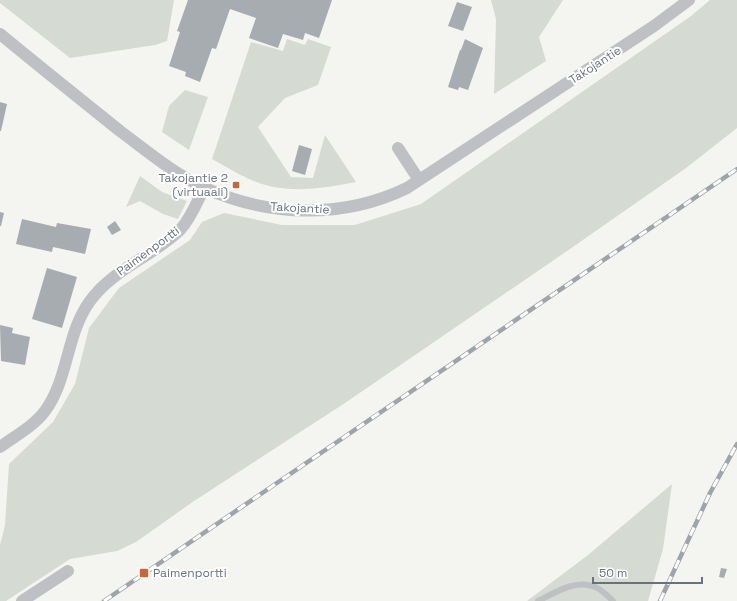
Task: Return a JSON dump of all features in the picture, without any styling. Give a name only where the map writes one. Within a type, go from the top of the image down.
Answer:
[{"type":"street","name":"Takojantie","points":[[0,34],[156,158],[184,177],[204,188],[233,199],[258,205],[309,211],[340,210],[387,198],[419,180],[654,26],[689,0]]},
{"type":"street","points":[[398,148],[419,180]]},
{"type":"street","name":"Paimenportti","points":[[0,447],[37,419],[53,397],[60,380],[75,329],[90,301],[107,281],[161,245],[180,229],[188,219],[204,188]]},
{"type":"street","points":[[22,601],[68,571]]},
{"type":"lane","points":[[538,601],[563,588],[581,584],[598,588],[613,601]]},
{"type":"shaded area","points":[[0,0],[174,0],[167,41],[155,45],[70,58],[0,3]]},
{"type":"shaded area","points":[[491,0],[563,0],[539,37],[546,61],[494,94],[496,19]]},
{"type":"shaded area","points":[[710,0],[737,0],[737,128],[686,168],[570,249],[345,403],[194,501],[136,542],[117,551],[70,559],[6,601],[0,601],[0,545],[5,525],[9,464],[53,422],[75,384],[89,328],[119,288],[190,240],[202,222],[224,213],[282,225],[355,225],[421,204],[691,16]]},
{"type":"shaded area","points":[[287,39],[305,45],[308,39],[331,47],[318,85],[285,98],[258,127],[291,177],[313,178],[325,135],[356,182],[308,189],[283,188],[253,181],[212,159],[251,42],[283,51]]},
{"type":"shaded area","points":[[185,90],[208,97],[189,150],[162,132],[169,106]]},
{"type":"shaded area","points":[[140,176],[162,192],[187,201],[178,219],[163,214],[140,201],[126,207]]},
{"type":"shaded area","points":[[672,484],[663,549],[648,601],[527,601],[588,555]]},
{"type":"building","points":[[188,0],[332,0],[319,38],[305,33],[303,40],[283,34],[278,48],[249,38],[256,18],[230,9],[216,49],[212,48],[200,82],[185,76],[186,72],[169,66],[180,32],[177,31]]},
{"type":"building","points":[[457,2],[472,7],[463,31],[448,26]]},
{"type":"building","points":[[465,39],[483,48],[468,90],[459,87],[458,90],[448,87]]},
{"type":"building","points":[[0,102],[7,104],[1,131],[0,131]]},
{"type":"building","points":[[299,145],[312,149],[305,175],[292,171]]},
{"type":"building","points":[[0,212],[4,213],[1,226],[0,226]]},
{"type":"building","points":[[22,219],[56,227],[57,223],[91,229],[85,254],[53,247],[52,252],[16,244]]},
{"type":"building","points":[[115,221],[121,230],[112,235],[107,227]]},
{"type":"building","points":[[47,268],[77,277],[62,328],[32,319]]},
{"type":"building","points":[[0,325],[13,328],[12,333],[30,337],[25,365],[1,361]]},
{"type":"building","points":[[721,568],[727,569],[724,578],[719,577]]},
{"type":"railway","points":[[104,601],[737,169]]},
{"type":"railway","points":[[660,601],[710,493],[737,444]]},
{"type":"place","name":"Takojantie 2 (virtuaali)","points":[[236,185]]},
{"type":"place","name":"Paimenportti","points":[[144,573]]}]
